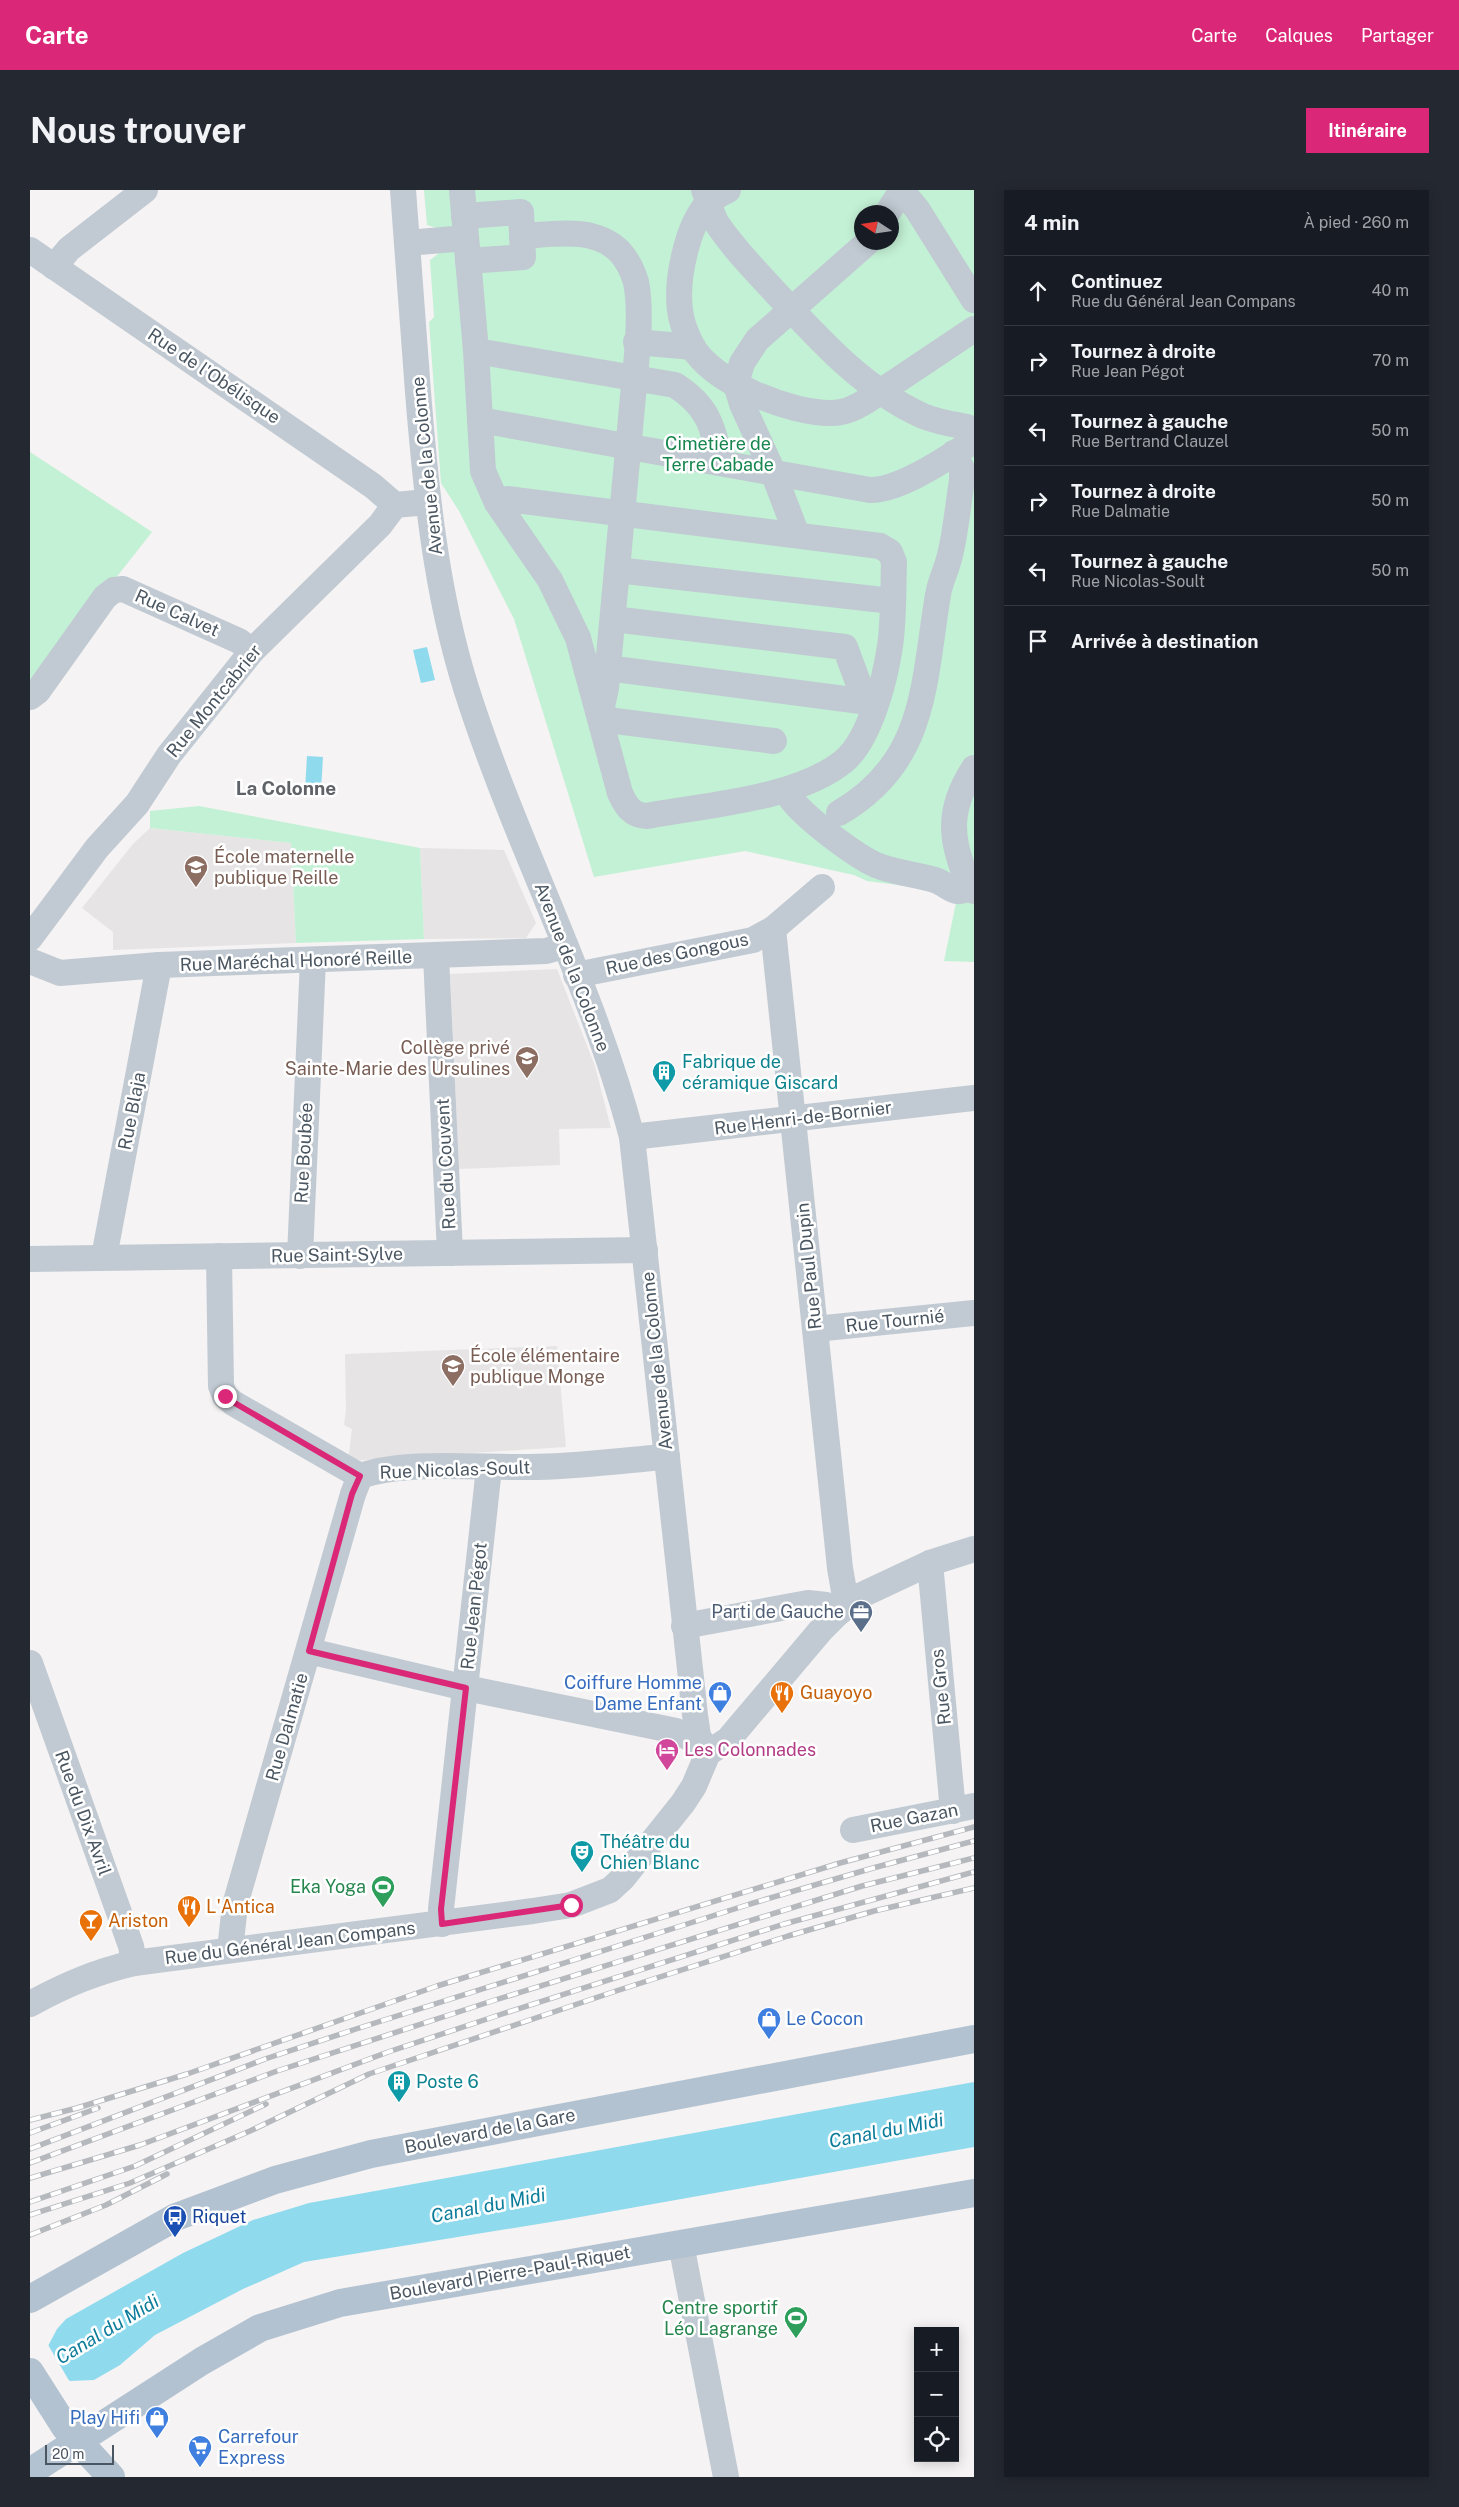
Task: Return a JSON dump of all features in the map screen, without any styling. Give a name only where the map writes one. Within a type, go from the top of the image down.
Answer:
[{"type":"main road","name":"Boulevard de la Gare","points":[[30,2299],[176,2217],[275,2180],[371,2154],[974,2039]]},
{"type":"main road","name":"Boulevard Pierre-Paul-Riquet","points":[[32,2470],[260,2328],[300,2314],[340,2303],[974,2193]]},
{"type":"main road","points":[[30,2372],[55,2412],[111,2477]]},
{"type":"street","points":[[54,266],[68,249],[145,190]]},
{"type":"street","name":"Avenue de la Colonne","points":[[403,190],[427,502],[437,568],[466,687],[576,975],[623,1103],[632,1137],[684,1626],[698,1736],[708,1753]]},
{"type":"street","points":[[462,190],[476,351],[483,471],[497,503],[550,580],[571,620],[600,716],[620,793],[628,808],[640,815],[745,799],[786,790],[823,774],[844,761],[860,742],[890,646],[894,562],[890,552],[880,546],[622,513],[507,499],[497,503]]},
{"type":"street","points":[[466,238],[482,190]]},
{"type":"street","points":[[714,194],[715,220],[728,238],[792,310],[849,368],[864,381],[922,415],[936,421],[967,427],[967,444],[950,557],[942,575],[931,654],[920,704],[910,735],[893,767],[869,794],[839,813]]},
{"type":"street","points":[[714,194],[694,225],[688,241],[682,276],[680,310],[693,347],[714,370],[736,384],[779,402],[820,412],[850,410],[974,329]]},
{"type":"street","points":[[897,195],[917,208],[974,300]]},
{"type":"street","points":[[407,243],[466,238],[521,212],[523,257],[466,238]]},
{"type":"street","points":[[522,236],[566,233],[586,234],[603,241],[619,252],[630,268],[636,282],[634,378],[613,619],[600,716]]},
{"type":"street","name":"Rue de l'Obélisque","points":[[30,250],[373,486],[394,505]]},
{"type":"street","points":[[797,535],[773,472],[742,404],[736,384],[742,363],[757,340],[859,250]]},
{"type":"street","points":[[636,342],[693,347]]},
{"type":"street","points":[[476,351],[675,385],[694,399],[706,414],[720,462]]},
{"type":"street","points":[[480,420],[881,490],[901,483],[967,444]]},
{"type":"street","points":[[394,505],[427,502]]},
{"type":"street","name":"Rue Montcabrier","points":[[30,938],[97,848],[137,804],[169,755],[252,651],[380,525],[394,505]]},
{"type":"street","points":[[617,570],[892,601]]},
{"type":"street","name":"Rue Calvet","points":[[30,697],[38,691],[105,597],[114,590],[123,589],[239,641],[252,651]]},
{"type":"street","points":[[613,619],[845,647],[871,702]]},
{"type":"street","points":[[607,668],[871,702]]},
{"type":"street","points":[[600,716],[615,721],[774,741]]},
{"type":"street","points":[[786,790],[790,801],[801,811],[859,856],[874,864],[897,872],[938,880],[954,890],[961,891],[972,889],[956,852],[953,829],[958,796],[974,768]]},
{"type":"street","name":"Rue des Gongous","points":[[576,975],[752,940],[773,929],[822,887]]},
{"type":"street","name":"Rue Paul Dupin","points":[[773,929],[840,1568],[846,1606]]},
{"type":"street","name":"Rue Maréchal Honoré Reille","points":[[30,962],[60,973],[159,965],[546,951],[564,946]]},
{"type":"street","name":"Rue du Couvent","points":[[436,956],[450,1253]]},
{"type":"street","name":"Rue Boubée","points":[[300,1256],[313,960]]},
{"type":"street","name":"Rue Blaja","points":[[104,1257],[159,965]]},
{"type":"street","name":"Rue Henri-de-Bornier","points":[[632,1137],[974,1098]]},
{"type":"street","name":"Rue Saint-Sylve","points":[[30,1259],[645,1250]]},
{"type":"street","name":"Rue Nicolas-Soult","points":[[219,1256],[221,1386],[225,1396],[258,1418],[360,1476],[374,1471],[438,1467],[532,1468],[667,1457]]},
{"type":"street","name":"Rue Tournié","points":[[815,1329],[974,1313]]},
{"type":"street","name":"Rue Jean Pégot","points":[[442,1924],[441,1909],[489,1468]]},
{"type":"street","name":"Rue Dalmatie","points":[[230,1950],[235,1905],[309,1651],[352,1494],[360,1476]]},
{"type":"street","points":[[309,1651],[466,1688],[676,1731],[693,1740],[708,1753],[728,1740],[821,1630],[846,1606],[930,1563],[974,1549]]},
{"type":"street","name":"Rue Gros","points":[[930,1563],[964,1808]]},
{"type":"street","points":[[684,1626],[808,1603],[846,1606]]},
{"type":"street","name":"Rue du Dix Avril","points":[[30,1663],[131,1946],[134,1963]]},
{"type":"street","name":"Rue du Général Jean Compans","points":[[30,2004],[70,1983],[97,1972],[134,1963],[442,1924],[571,1905],[610,1890],[624,1878],[683,1803],[698,1778],[708,1753]]},
{"type":"street","name":"Rue Gazan","points":[[853,1830],[964,1808]]},
{"type":"street","points":[[681,2244],[726,2477]]},
{"type":"shaded area","name":"École maternelle publique Reille","points":[[150,828],[291,843],[296,943],[113,950],[113,932],[82,908],[133,844]]},
{"type":"shaded area","points":[[420,848],[504,850],[536,923],[526,938],[424,939]]},
{"type":"shaded area","name":"Collège privé Sainte-Marie des Ursulines","points":[[557,969],[595,1066],[611,1128],[559,1129],[560,1165],[459,1169],[450,974]]},
{"type":"shaded area","name":"École élémentaire publique Monge","points":[[557,1346],[566,1447],[348,1461],[352,1429],[344,1425],[346,1410],[345,1354]]},
{"type":"green space","name":"Cimetière de Terre Cabade","points":[[424,190],[974,190],[974,962],[944,961],[958,893],[867,881],[854,875],[745,851],[594,877],[514,619],[459,511],[441,483],[429,322],[434,317],[430,260],[438,254],[440,249],[437,228],[427,225]]},
{"type":"green space","points":[[30,452],[152,532],[30,687]]},
{"type":"green space","points":[[199,806],[420,848],[424,939],[296,943],[291,843],[150,828],[150,811]]},
{"type":"water","points":[[427,647],[435,680],[421,683],[413,650]]},
{"type":"water","points":[[307,756],[323,757],[321,791],[305,790]]},
{"type":"water","name":"Canal du Midi","points":[[974,2082],[974,2147],[569,2219],[304,2262],[243,2289],[155,2335],[120,2365],[94,2380],[70,2381],[30,2357],[48,2346],[57,2329],[66,2319],[183,2253],[253,2220],[309,2203]]},
{"type":"pier","points":[[47,2343],[71,2384],[30,2406],[30,2354]]},
{"type":"railway","points":[[30,2120],[77,2108],[187,2074],[437,1986],[840,1863],[974,1827]]},
{"type":"railway","points":[[30,2149],[265,2059],[356,2029],[750,1904],[974,1841]]},
{"type":"railway","points":[[30,2163],[277,2071],[492,2001],[862,1886],[974,1858]]},
{"type":"railway","points":[[30,2178],[140,2145],[388,2052],[499,2015],[784,1924],[974,1872]]},
{"type":"railway","points":[[30,2215],[130,2183],[250,2131],[369,2074],[616,1991],[788,1936],[874,1911],[974,1888]]},
{"type":"railway","points":[[30,2202],[135,2166],[266,2104]]},
{"type":"railway","points":[[30,2133],[98,2108]]},
{"type":"railway","points":[[30,2235],[106,2205],[167,2174]]},
{"type":"place","name":"École maternelle publique Reille","points":[[196,888]]},
{"type":"place","name":"Collège privé Sainte-Marie des Ursulines","points":[[527,1079]]},
{"type":"place","name":"Fabrique de céramique Giscard","points":[[664,1093]]},
{"type":"place","name":"École élémentaire publique Monge","points":[[453,1387]]},
{"type":"place","name":"Parti de Gauche","points":[[861,1633]]},
{"type":"place","name":"Coiffure Homme Dame Enfant","points":[[720,1714]]},
{"type":"place","name":"Guayoyo","points":[[782,1714]]},
{"type":"place","name":"Les Colonnades","points":[[667,1771]]},
{"type":"place","name":"Théâtre du Chien Blanc","points":[[582,1873]]},
{"type":"place","name":"Eka Yoga","points":[[383,1908]]},
{"type":"place","name":"L'Antica","points":[[189,1928]]},
{"type":"place","name":"Ariston","points":[[91,1942]]},
{"type":"place","name":"Le Cocon","points":[[769,2040]]},
{"type":"place","name":"Poste 6","points":[[399,2103]]},
{"type":"place","name":"Riquet","points":[[175,2238]]},
{"type":"place","name":"Centre sportif Léo Lagrange","points":[[796,2339]]},
{"type":"place","name":"Play Hifi","points":[[157,2439]]},
{"type":"place","name":"Carrefour Express","points":[[200,2468]]},
{"type":"district","name":"La Colonne","points":[[286,788]]},
{"type":"route","points":[[225,1396],[360,1476],[352,1494],[309,1651],[466,1688],[441,1909],[442,1924],[571,1905]]}]
